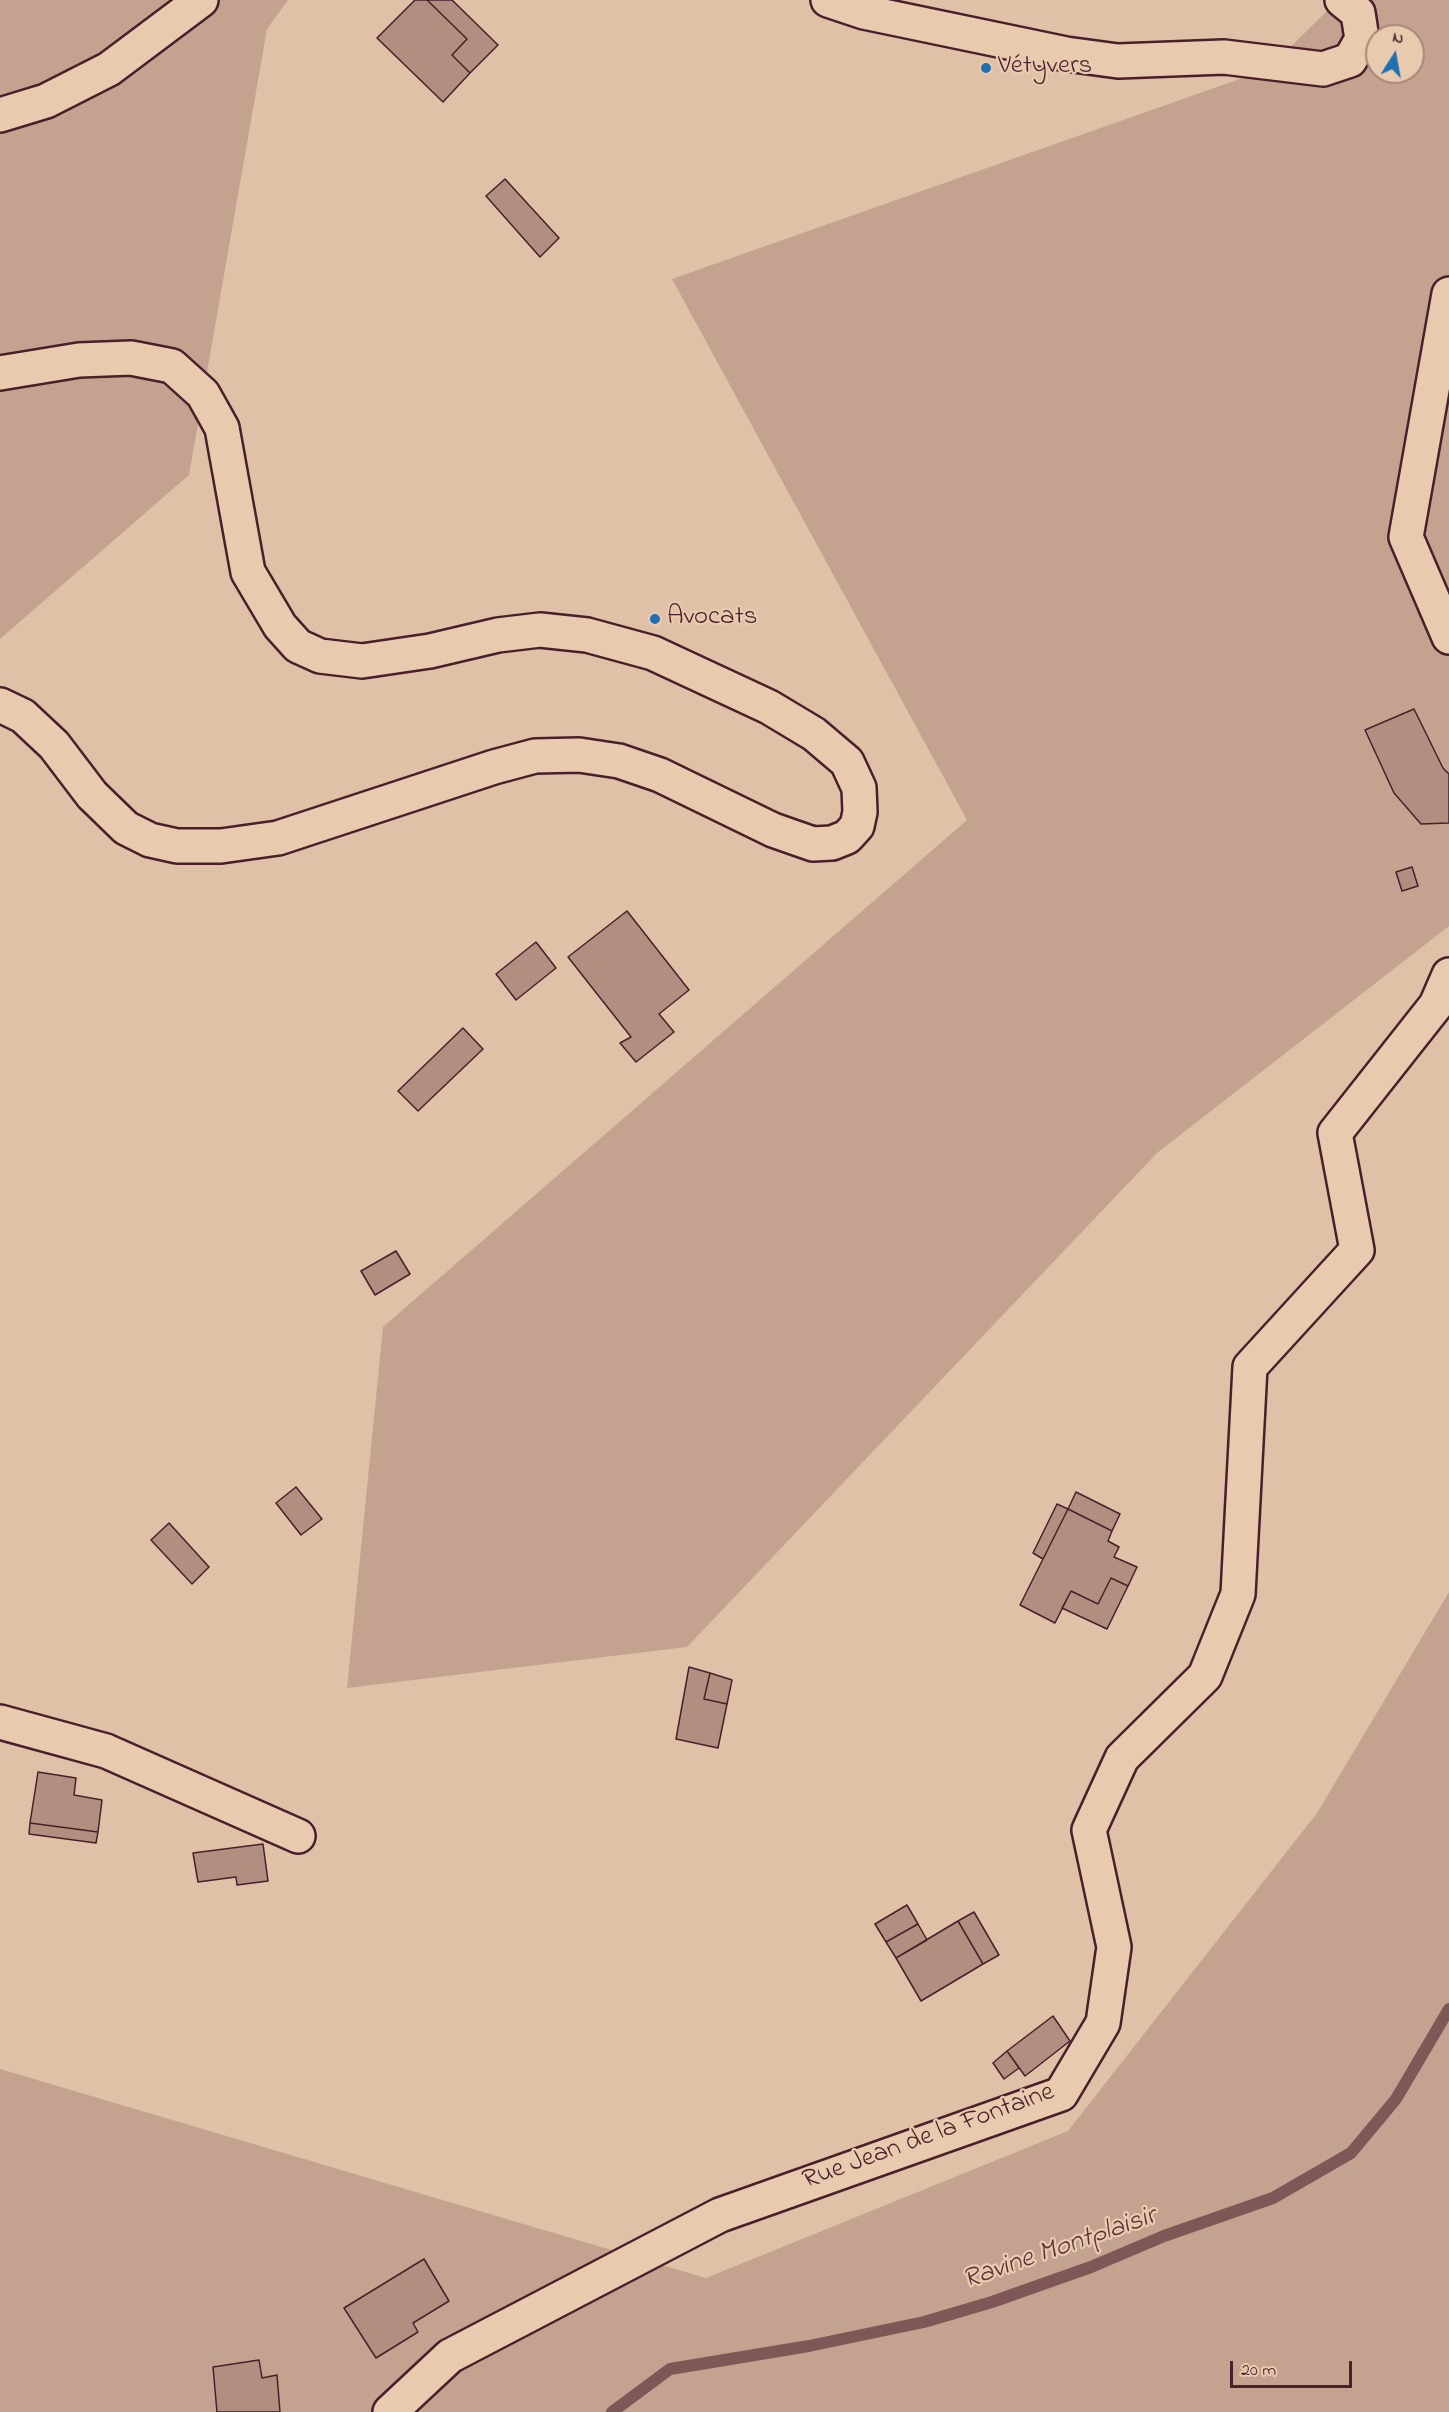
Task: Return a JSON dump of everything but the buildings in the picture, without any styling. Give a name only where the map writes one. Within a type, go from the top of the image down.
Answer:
[{"type":"main road","points":[[0,115],[46,101],[109,69],[201,0]]},
{"type":"main road","points":[[828,0],[864,12],[1066,54],[1118,61],[1224,57],[1323,69],[1350,60],[1362,39],[1358,13],[1342,0]]},
{"type":"main road","points":[[1449,294],[1406,537],[1449,637]]},
{"type":"main road","points":[[0,373],[79,360],[131,358],[172,366],[203,394],[222,428],[248,572],[280,626],[298,646],[320,656],[362,661],[430,651],[498,635],[540,630],[587,635],[653,653],[769,707],[814,734],[847,762],[859,788],[860,812],[857,826],[847,837],[832,843],[813,844],[773,831],[660,775],[619,761],[579,755],[535,756],[494,767],[278,838],[221,846],[177,846],[150,840],[126,828],[92,795],[54,745],[23,716],[0,705]]},
{"type":"main road","name":"Rue Jean de la Fontaine","points":[[390,2412],[450,2356],[720,2215],[1061,2094],[1103,2023],[1114,1947],[1089,1830],[1122,1758],[1205,1676],[1238,1594],[1250,1367],[1357,1250],[1335,1133],[1436,1005],[1449,975]]},
{"type":"main road","points":[[0,1722],[106,1750],[298,1836]]},
{"type":"shaded area","points":[[0,0],[288,0],[267,29],[189,475],[0,639]]},
{"type":"shaded area","points":[[1338,0],[1449,0],[1449,926],[1157,1153],[687,1647],[347,1688],[383,1327],[967,820],[672,279],[1268,69]]},
{"type":"shaded area","points":[[1449,1592],[1449,2412],[0,2412],[0,2069],[706,2278],[1068,2131],[1317,1813]]},
{"type":"waterway","name":"Ravine Montplaisir","points":[[612,2412],[670,2369],[809,2346],[924,2322],[992,2302],[1091,2267],[1164,2236],[1273,2198],[1351,2153],[1396,2099],[1449,2009]]},
{"type":"place","name":"Vétyvers","points":[[986,68]]},
{"type":"place","name":"Avocats","points":[[655,619]]}]
